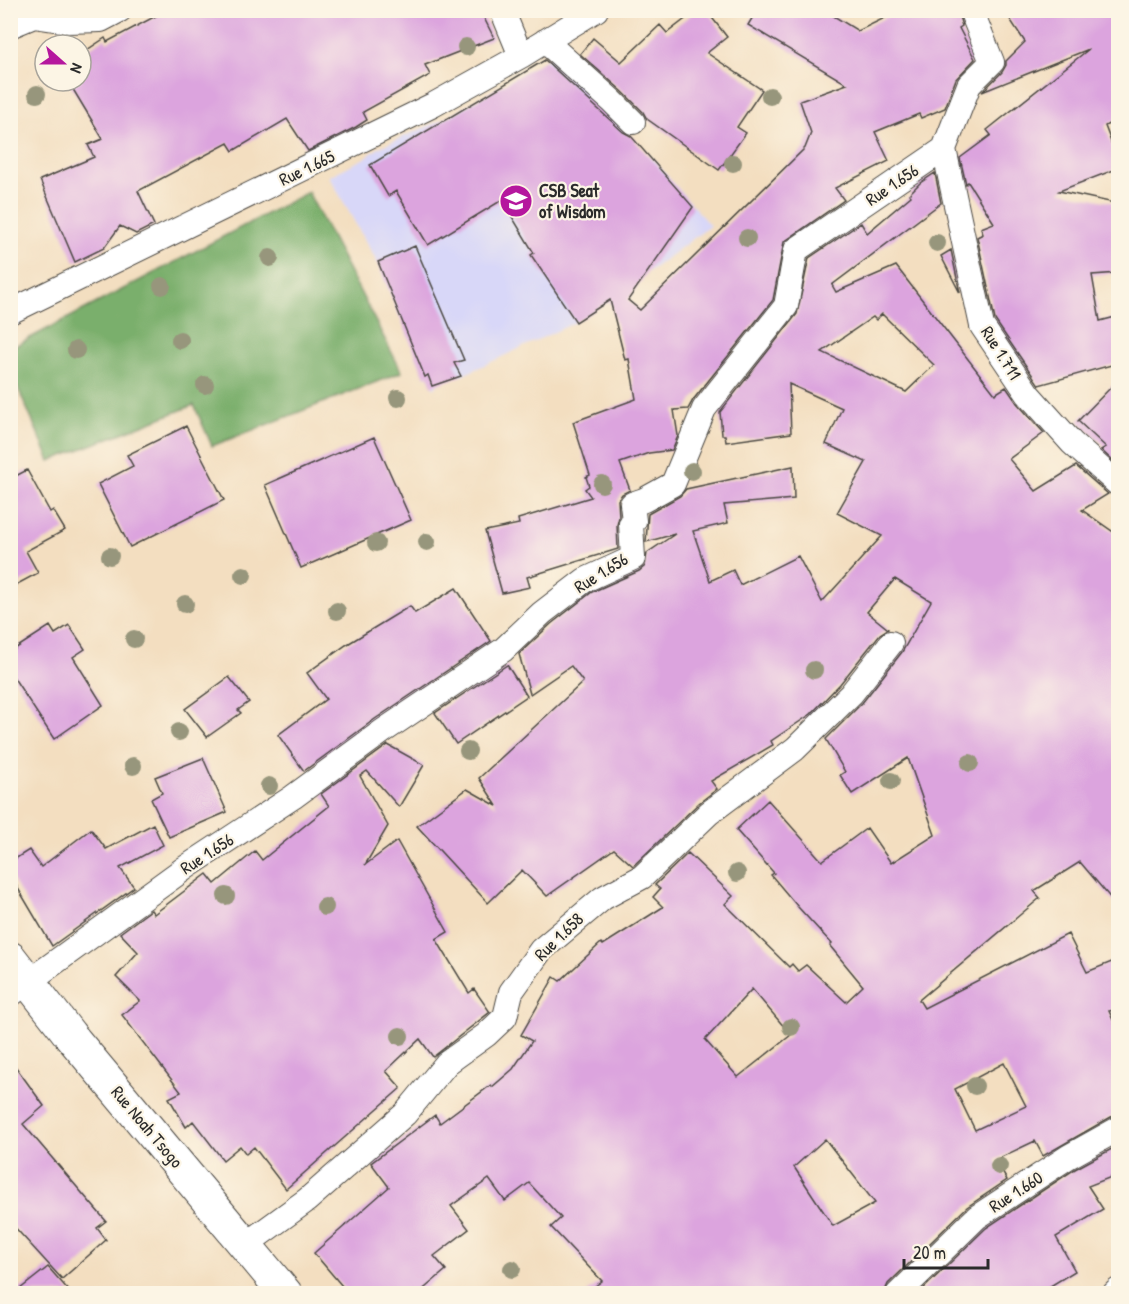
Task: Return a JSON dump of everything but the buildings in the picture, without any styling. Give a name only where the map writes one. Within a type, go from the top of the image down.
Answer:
[{"type":"main road","name":"Rue Noah Tsogo","points":[[17,979],[286,1293]]},
{"type":"street","points":[[10,26],[34,16],[67,21],[101,20],[120,10]]},
{"type":"street","points":[[502,10],[521,56]]},
{"type":"street","name":"Rue 1.665","points":[[10,312],[423,110],[521,56],[596,10]]},
{"type":"street","points":[[944,149],[969,85],[992,62],[971,10]]},
{"type":"street","points":[[545,41],[633,122]]},
{"type":"street","name":"Rue 1.711","points":[[944,149],[982,326],[1028,394],[1072,443],[1119,484]]},
{"type":"street","name":"Rue 1.656","points":[[17,979],[293,797],[383,731],[503,650],[543,613],[585,580],[633,558],[632,504],[673,484],[704,410],[786,306],[796,250],[944,149]]},
{"type":"street","name":"Rue 1.658","points":[[245,1245],[307,1200],[405,1114],[447,1063],[486,1035],[504,1017],[511,992],[541,950],[603,898],[642,877],[709,813],[795,749],[850,694],[891,643]]},
{"type":"street","name":"Rue 1.660","points":[[898,1293],[977,1217],[1068,1157],[1119,1129]]},
{"type":"street","points":[[1114,1293],[1119,1290]]},
{"type":"shaded area","name":"CSB Seat of Wisdom","points":[[557,53],[710,226],[608,302],[576,322],[461,376],[439,383],[434,389],[428,376],[425,377],[377,262],[329,176],[365,158],[380,147],[444,119]]},
{"type":"green space","points":[[308,192],[402,372],[212,446],[194,405],[50,461],[11,372],[11,348]]},
{"type":"place","name":"CSB Seat of Wisdom","points":[[516,201]]}]
